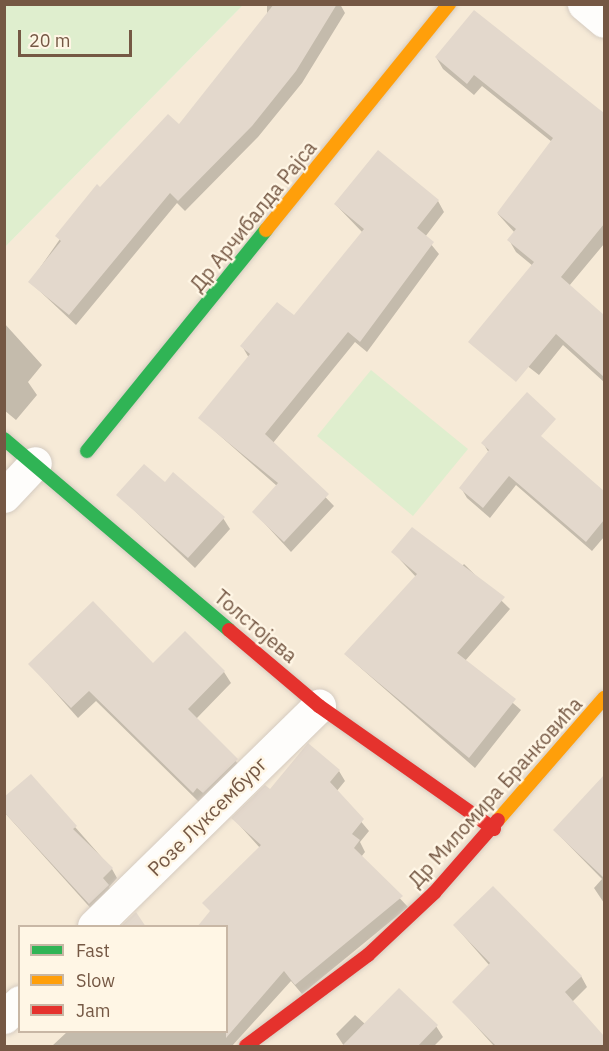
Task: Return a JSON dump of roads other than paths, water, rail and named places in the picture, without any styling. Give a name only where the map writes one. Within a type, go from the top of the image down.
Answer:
[{"type":"street","name":"Др Арчибалда Рајса","points":[[87,451],[449,4]]},
{"type":"street","points":[[584,4],[604,21]]},
{"type":"street","name":"Толстојева","points":[[4,439],[319,706],[494,829]]},
{"type":"street","points":[[4,496],[35,463]]},
{"type":"street","name":"Др Миломира Бранковића","points":[[246,1047],[368,955],[494,829],[604,699]]},
{"type":"street","name":"Розе Луксембург","points":[[96,925],[319,706]]},
{"type":"street","points":[[4,1017],[18,1004]]}]
